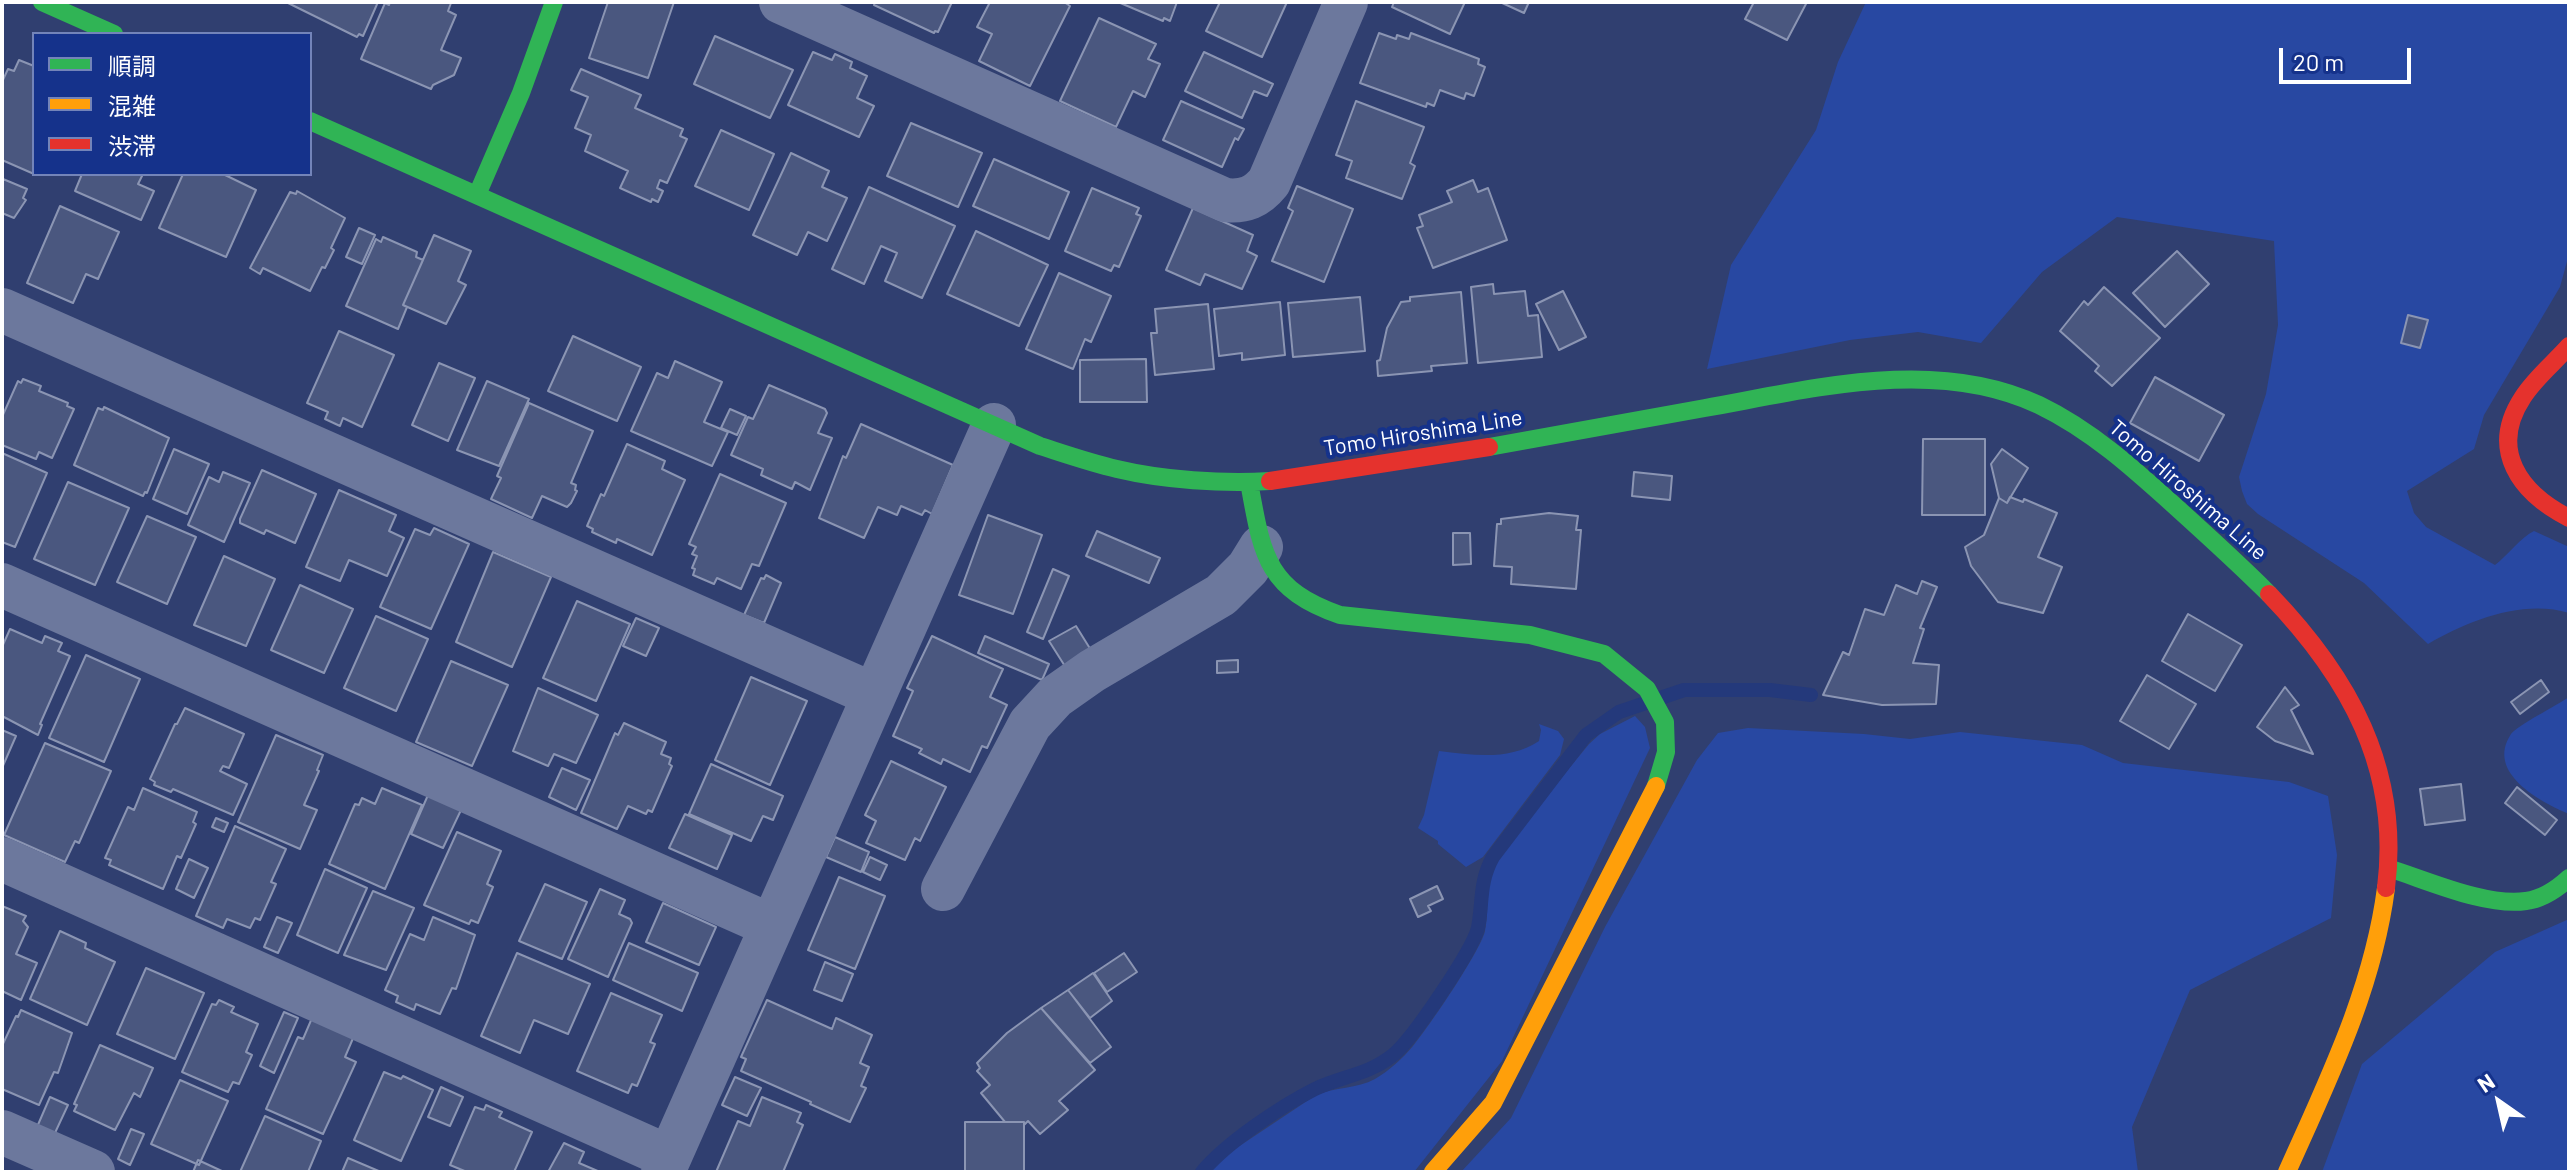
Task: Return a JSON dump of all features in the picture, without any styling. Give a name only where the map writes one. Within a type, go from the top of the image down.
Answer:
[{"type":"main road","points":[[42,2],[110,32]]},
{"type":"main road","points":[[477,195],[521,93],[554,2]]},
{"type":"main road","name":"Tomo Hiroshima Line","points":[[312,122],[1040,446],[1147,475],[1249,482],[1282,480],[1410,461],[1828,386],[1882,380],[1962,382],[2016,396],[2042,407],[2082,430],[2120,458],[2265,589],[2309,638],[2342,685],[2368,739],[2381,780],[2388,825],[2384,910],[2350,1028],[2287,1172]]},
{"type":"main road","points":[[2569,346],[2520,399],[2510,426],[2508,455],[2516,476],[2532,496],[2549,510],[2569,518]]},
{"type":"main road","points":[[1249,482],[1261,547],[1270,571],[1285,587],[1322,610],[1375,620],[1530,635],[1604,654],[1647,689],[1665,722],[1666,752],[1658,782],[1493,1103],[1433,1172]]},
{"type":"main road","points":[[2388,868],[2518,902],[2548,894],[2569,878]]},
{"type":"street","points":[[781,2],[846,15],[1211,194],[1225,200],[1239,201],[1251,198],[1269,182],[1346,2]]},
{"type":"street","points":[[2,310],[874,695]]},
{"type":"street","points":[[2,859],[666,1165],[994,425]]},
{"type":"street","points":[[943,889],[1024,736],[1055,697],[1092,671],[1221,595],[1248,568],[1261,547]]},
{"type":"street","points":[[2,585],[772,926]]},
{"type":"street","points":[[2,1132],[93,1172]]},
{"type":"shaded area","points":[[1866,2],[2569,2],[2569,254],[2560,287],[2484,415],[2474,449],[2407,491],[2414,513],[2426,527],[2495,565],[2534,531],[2569,547],[2569,613],[2551,609],[2514,611],[2478,620],[2428,644],[2364,583],[2247,504],[2239,477],[2266,394],[2278,325],[2274,241],[2117,217],[2042,272],[1981,343],[1918,332],[1850,340],[1707,369],[1731,265],[1816,130],[1838,62]]},
{"type":"shaded area","points":[[2569,697],[2569,814],[2544,802],[2520,784],[2505,761],[2505,748],[2515,730]]},
{"type":"shaded area","points":[[1635,716],[1645,727],[1650,748],[1502,1061],[1414,1172],[1208,1172],[1214,1163],[1316,1095],[1375,1079],[1405,1055],[1441,1007],[1481,941],[1487,921],[1489,877],[1496,858],[1589,744],[1600,734]]},
{"type":"shaded area","points":[[1539,724],[1558,731],[1564,739],[1560,755],[1483,857],[1466,867],[1438,841],[1418,828],[1439,751],[1491,755],[1516,752],[1539,741]]},
{"type":"shaded area","points":[[1748,728],[1910,739],[1960,732],[2082,745],[2123,763],[2289,782],[2328,796],[2337,855],[2331,918],[2190,990],[2132,1127],[2138,1172],[1461,1172],[1511,1118],[1605,927],[1697,760],[1718,733]]},
{"type":"shaded area","points":[[2569,919],[2569,1172],[2322,1172],[2362,1064],[2495,952]]},
{"type":"building","points":[[286,2],[378,2],[363,36],[359,34],[357,37]]},
{"type":"building","points":[[390,2],[451,3],[448,11],[456,15],[441,50],[461,58],[454,75],[431,89],[361,59],[385,3],[389,5]]},
{"type":"building","points":[[608,2],[674,2],[648,78],[589,58]]},
{"type":"building","points":[[875,2],[952,2],[938,32],[934,33],[874,5]]},
{"type":"building","points":[[990,2],[1064,2],[1070,6],[1030,86],[979,61],[992,34],[977,27]]},
{"type":"building","points":[[1118,2],[1177,2],[1170,21],[1164,18],[1163,21]]},
{"type":"building","points":[[1220,2],[1287,2],[1262,57],[1206,31]]},
{"type":"building","points":[[1394,2],[1465,2],[1450,34],[1392,7]]},
{"type":"building","points":[[1500,2],[1529,2],[1524,13]]},
{"type":"building","points":[[1754,2],[1807,2],[1787,40],[1745,19]]},
{"type":"building","points":[[1099,18],[1156,44],[1148,59],[1160,64],[1145,97],[1133,91],[1116,127],[1060,101]]},
{"type":"building","points":[[1379,33],[1396,39],[1397,35],[1409,39],[1411,33],[1479,59],[1478,64],[1485,67],[1474,96],[1466,93],[1464,99],[1440,90],[1434,106],[1427,103],[1426,107],[1360,83]]},
{"type":"building","points":[[715,36],[793,70],[770,118],[694,84]]},
{"type":"building","points":[[813,52],[832,60],[835,54],[852,62],[850,68],[867,76],[857,98],[874,106],[859,137],[788,105]]},
{"type":"building","points":[[1204,52],[1273,84],[1267,96],[1254,91],[1242,118],[1185,91]]},
{"type":"building","points":[[19,60],[32,65],[32,173],[2,160],[2,82],[8,69],[14,71]]},
{"type":"building","points":[[581,69],[641,95],[635,108],[683,129],[680,136],[687,139],[667,183],[660,180],[657,188],[663,191],[658,202],[652,199],[651,202],[620,188],[628,171],[585,151],[591,135],[575,128],[588,97],[571,90]]},
{"type":"building","points":[[1181,101],[1244,129],[1238,140],[1235,138],[1222,167],[1163,140]]},
{"type":"building","points":[[1356,101],[1424,127],[1410,163],[1415,166],[1402,199],[1346,178],[1352,161],[1336,155]]},
{"type":"building","points":[[911,123],[982,153],[958,207],[887,176]]},
{"type":"building","points":[[721,130],[774,154],[749,210],[695,186]]},
{"type":"building","points":[[791,153],[829,171],[822,187],[847,198],[827,241],[808,232],[797,255],[753,235]]},
{"type":"building","points":[[994,159],[1069,192],[1049,239],[973,206]]},
{"type":"building","points":[[81,176],[142,176],[138,184],[154,191],[141,220],[75,191]]},
{"type":"building","points":[[182,176],[227,176],[256,190],[226,257],[159,228]]},
{"type":"building","points":[[3,179],[27,189],[23,198],[26,200],[14,218],[2,213]]},
{"type":"building","points":[[1473,180],[1478,192],[1488,188],[1507,240],[1433,268],[1417,228],[1423,226],[1419,215],[1452,202],[1447,191]]},
{"type":"building","points":[[1297,186],[1353,209],[1324,282],[1272,261],[1293,211],[1288,208]]},
{"type":"building","points":[[869,187],[955,226],[922,298],[885,281],[897,253],[881,246],[864,284],[832,269]]},
{"type":"building","points":[[1092,188],[1139,208],[1136,214],[1141,216],[1119,267],[1114,265],[1111,271],[1065,251]]},
{"type":"building","points":[[297,191],[345,218],[331,248],[334,250],[310,291],[263,268],[260,274],[250,268],[290,192],[296,194]]},
{"type":"building","points":[[60,206],[119,232],[98,279],[86,274],[73,303],[27,283]]},
{"type":"building","points":[[1193,208],[1253,235],[1247,251],[1257,256],[1242,289],[1205,274],[1200,285],[1166,270]]},
{"type":"building","points":[[359,228],[375,235],[362,264],[346,257]]},
{"type":"building","points":[[976,231],[1048,265],[1019,326],[947,294]]},
{"type":"building","points":[[434,235],[471,251],[458,281],[466,285],[446,324],[403,305]]},
{"type":"building","points":[[383,237],[417,252],[416,257],[423,260],[403,305],[407,307],[398,329],[346,306],[376,239],[381,242]]},
{"type":"building","points":[[2177,251],[2209,284],[2165,327],[2133,293]]},
{"type":"building","points":[[1059,273],[1111,296],[1091,342],[1085,339],[1073,369],[1026,349]]},
{"type":"building","points":[[1493,284],[1494,294],[1525,291],[1528,316],[1538,315],[1542,357],[1478,363],[1471,287]]},
{"type":"building","points":[[2104,287],[2160,338],[2112,386],[2095,371],[2099,366],[2060,331],[2084,301],[2088,305]]},
{"type":"building","points":[[1563,291],[1586,337],[1559,350],[1536,304]]},
{"type":"building","points":[[1461,292],[1467,363],[1431,366],[1432,371],[1378,376],[1377,361],[1380,360],[1387,328],[1401,302],[1410,301],[1410,297]]},
{"type":"building","points":[[1360,297],[1365,351],[1293,357],[1288,303]]},
{"type":"building","points":[[1280,302],[1285,355],[1242,360],[1242,353],[1219,356],[1214,309]]},
{"type":"building","points":[[1208,304],[1214,369],[1155,375],[1151,333],[1157,333],[1155,309]]},
{"type":"building","points":[[2408,315],[2428,320],[2420,348],[2401,343]]},
{"type":"building","points":[[339,331],[394,355],[362,427],[343,418],[340,426],[325,419],[328,412],[307,403]]},
{"type":"building","points":[[573,336],[641,367],[617,421],[548,391]]},
{"type":"building","points":[[1146,359],[1147,402],[1080,402],[1080,360]]},
{"type":"building","points":[[675,361],[722,382],[704,422],[728,432],[712,466],[631,431],[657,373],[668,378]]},
{"type":"building","points":[[439,363],[475,378],[448,441],[412,425]]},
{"type":"building","points":[[2155,377],[2224,415],[2199,461],[2130,423]]},
{"type":"building","points":[[23,379],[41,386],[39,391],[68,403],[67,406],[74,409],[52,458],[39,452],[36,459],[2,445],[2,417],[18,381],[21,383]]},
{"type":"building","points":[[487,381],[529,399],[499,466],[457,450]]},
{"type":"building","points":[[769,385],[825,409],[827,413],[818,433],[832,438],[810,490],[795,482],[792,489],[761,475],[763,469],[731,455],[748,417],[753,419]]},
{"type":"building","points":[[529,403],[593,431],[571,483],[576,485],[577,491],[571,503],[567,507],[542,496],[532,518],[491,499],[501,478],[497,476]]},
{"type":"building","points":[[104,407],[169,438],[147,493],[143,496],[74,465],[98,408],[103,410]]},
{"type":"building","points":[[730,409],[746,416],[737,435],[721,428]]},
{"type":"building","points":[[861,424],[953,465],[932,514],[925,510],[922,515],[901,506],[897,515],[878,507],[864,538],[819,518],[843,456],[846,458]]},
{"type":"building","points":[[1923,439],[1985,439],[1985,515],[1922,515]]},
{"type":"building","points":[[627,444],[665,461],[662,469],[685,480],[652,555],[617,539],[616,543],[592,532],[593,529],[587,526]]},
{"type":"building","points":[[174,449],[209,464],[187,514],[153,499]]},
{"type":"building","points":[[2002,449],[2028,468],[2007,503],[1999,498],[1991,464]]},
{"type":"building","points":[[2,453],[47,473],[15,547],[2,542]]},
{"type":"building","points":[[262,470],[316,494],[295,543],[240,523]]},
{"type":"building","points":[[223,472],[250,483],[224,542],[188,525],[209,477],[219,482]]},
{"type":"building","points":[[1634,472],[1672,476],[1670,500],[1632,496]]},
{"type":"building","points":[[720,474],[786,503],[759,566],[752,564],[741,589],[717,578],[714,584],[693,575],[695,569],[692,568],[697,556],[692,554],[696,547],[689,544]]},
{"type":"building","points":[[68,482],[129,508],[95,585],[34,559]]},
{"type":"building","points":[[339,490],[396,515],[389,531],[404,538],[387,576],[349,560],[340,581],[306,567]]},
{"type":"building","points":[[2010,497],[2023,502],[2024,499],[2057,513],[2038,557],[2062,567],[2043,613],[1998,602],[1971,566],[1965,547],[1984,535],[1999,498],[2007,503]]},
{"type":"building","points":[[1549,513],[1578,516],[1576,530],[1581,530],[1576,589],[1511,584],[1512,567],[1494,566],[1497,524],[1501,524],[1501,519]]},
{"type":"building","points":[[988,515],[1042,535],[1013,614],[959,595]]},
{"type":"building","points":[[147,516],[196,537],[167,604],[117,582]]},
{"type":"building","points":[[434,528],[469,544],[431,629],[380,607],[415,529],[430,535]]},
{"type":"building","points":[[1097,531],[1160,558],[1149,583],[1086,556]]},
{"type":"building","points":[[1453,533],[1470,533],[1471,564],[1453,565]]},
{"type":"building","points":[[493,552],[551,577],[512,667],[456,642]]},
{"type":"building","points":[[224,556],[275,579],[246,646],[194,625]]},
{"type":"building","points":[[1053,569],[1069,576],[1043,639],[1027,632]]},
{"type":"building","points":[[766,575],[781,583],[764,623],[744,615],[761,578],[764,579]]},
{"type":"building","points":[[1922,581],[1937,587],[1920,628],[1924,629],[1913,663],[1939,665],[1936,704],[1882,705],[1823,695],[1843,652],[1849,655],[1865,609],[1884,615],[1896,585],[1917,594]]},
{"type":"building","points":[[300,585],[353,609],[324,673],[271,650]]},
{"type":"building","points":[[577,601],[630,624],[596,701],[543,678]]},
{"type":"building","points":[[2188,614],[2242,645],[2215,691],[2162,661]]},
{"type":"building","points":[[376,616],[428,639],[396,711],[344,688]]},
{"type":"building","points":[[636,618],[659,628],[646,656],[623,646]]},
{"type":"building","points":[[1076,626],[1094,655],[1068,671],[1049,641]]},
{"type":"building","points":[[10,629],[42,643],[45,636],[62,643],[58,651],[70,656],[38,735],[2,716],[2,647]]},
{"type":"building","points":[[932,636],[1003,669],[990,697],[1007,705],[987,748],[982,746],[970,772],[943,759],[941,764],[919,753],[922,749],[893,736],[913,691],[907,688]]},
{"type":"building","points":[[985,636],[1049,664],[1042,680],[978,653]]},
{"type":"building","points":[[86,655],[140,679],[104,762],[49,738]]},
{"type":"building","points":[[1238,660],[1238,672],[1217,673],[1217,661]]},
{"type":"building","points":[[451,661],[508,685],[472,766],[416,742]]},
{"type":"building","points":[[2147,675],[2196,704],[2169,749],[2120,721]]},
{"type":"building","points":[[751,677],[807,701],[770,785],[715,760]]},
{"type":"building","points":[[2541,680],[2549,692],[2520,714],[2511,702]]},
{"type":"building","points":[[2285,687],[2299,705],[2291,710],[2313,754],[2275,741],[2257,727]]},
{"type":"building","points":[[538,688],[598,715],[576,763],[554,754],[548,766],[513,751]]},
{"type":"building","points":[[185,708],[244,734],[229,768],[223,766],[220,771],[247,784],[233,815],[173,789],[171,792],[154,785],[155,782],[150,779]]},
{"type":"building","points":[[624,723],[666,742],[661,754],[671,758],[669,764],[672,766],[652,812],[648,810],[646,814],[628,806],[617,829],[581,813],[615,733],[618,735]]},
{"type":"building","points":[[2,730],[16,736],[2,768]]},
{"type":"building","points":[[276,735],[323,755],[304,805],[317,810],[300,849],[238,822]]},
{"type":"building","points":[[45,743],[111,771],[79,843],[75,841],[65,862],[4,835]]},
{"type":"building","points":[[891,761],[946,787],[920,841],[915,838],[905,860],[866,843],[876,821],[865,815]]},
{"type":"building","points":[[711,764],[783,796],[773,820],[763,816],[751,841],[689,814]]},
{"type":"building","points":[[562,768],[590,780],[576,810],[549,797]]},
{"type":"building","points":[[2461,784],[2465,820],[2425,825],[2420,789]]},
{"type":"building","points":[[2517,787],[2557,820],[2545,835],[2505,803]]},
{"type":"building","points":[[143,788],[197,812],[193,822],[196,824],[181,858],[177,856],[163,889],[109,865],[111,860],[105,858],[128,807],[134,810]]},
{"type":"building","points":[[382,788],[422,805],[385,889],[329,864],[355,804],[359,805],[362,798],[375,804]]},
{"type":"building","points":[[428,795],[461,810],[443,848],[411,834]]},
{"type":"building","points":[[685,814],[732,835],[717,869],[669,848]]},
{"type":"building","points":[[216,818],[228,823],[224,832],[212,827]]},
{"type":"building","points":[[235,826],[286,849],[271,882],[276,884],[260,920],[255,918],[250,928],[227,919],[223,928],[196,916]]},
{"type":"building","points":[[457,832],[501,851],[487,884],[493,887],[478,923],[471,920],[469,924],[424,905]]},
{"type":"building","points":[[835,837],[869,852],[861,872],[826,857]]},
{"type":"building","points":[[870,857],[887,865],[880,880],[863,872]]},
{"type":"building","points":[[189,859],[208,868],[194,898],[176,889]]},
{"type":"building","points":[[325,869],[367,888],[338,953],[297,935]]},
{"type":"building","points":[[839,877],[885,896],[855,969],[808,950]]},
{"type":"building","points":[[545,884],[587,902],[562,959],[519,941]]},
{"type":"building","points":[[1437,886],[1443,899],[1428,906],[1431,911],[1418,917],[1410,899]]},
{"type":"building","points":[[600,889],[625,900],[619,914],[632,923],[608,977],[568,959]]},
{"type":"building","points":[[373,891],[414,908],[386,970],[344,955]]},
{"type":"building","points":[[663,903],[716,927],[699,965],[646,942]]},
{"type":"building","points":[[2,906],[26,916],[23,921],[28,927],[16,954],[37,963],[21,1000],[2,991]]},
{"type":"building","points":[[277,917],[292,923],[278,953],[264,947]]},
{"type":"building","points":[[433,917],[475,935],[456,989],[452,988],[440,1014],[416,1004],[414,1010],[396,1002],[398,996],[385,990],[410,934],[424,940]]},
{"type":"building","points":[[60,931],[86,943],[85,948],[115,962],[87,1025],[30,999]]},
{"type":"building","points":[[629,943],[698,973],[682,1011],[613,980]]},
{"type":"building","points":[[517,953],[590,984],[568,1034],[534,1020],[520,1053],[481,1036]]},
{"type":"building","points":[[1124,953],[1137,972],[1107,992],[1094,973]]},
{"type":"building","points":[[825,962],[853,974],[842,1001],[814,990]]},
{"type":"building","points":[[146,968],[204,993],[175,1059],[117,1034]]},
{"type":"building","points":[[1093,973],[1112,1001],[1090,1018],[1068,990]]},
{"type":"building","points":[[1068,990],[1111,1047],[1090,1063],[1041,1008]]},
{"type":"building","points":[[611,993],[662,1015],[650,1042],[655,1044],[637,1086],[632,1084],[628,1093],[577,1071]]},
{"type":"building","points":[[219,1000],[234,1007],[231,1012],[258,1024],[246,1052],[252,1055],[239,1084],[233,1082],[228,1092],[182,1072],[212,1004],[216,1005]]},
{"type":"building","points":[[767,1000],[832,1029],[836,1018],[872,1035],[860,1063],[869,1067],[861,1086],[866,1088],[850,1122],[741,1071],[746,1059],[741,1057]]},
{"type":"building","points":[[1041,1008],[1095,1070],[1059,1101],[1068,1110],[1040,1134],[1028,1121],[1024,1125],[1024,1122],[1005,1122],[981,1093],[990,1085],[977,1071],[980,1068],[977,1063],[1007,1033]]},
{"type":"building","points":[[21,1010],[72,1033],[58,1073],[54,1072],[39,1105],[2,1089],[2,1046]]},
{"type":"building","points":[[284,1012],[298,1018],[274,1073],[260,1066]]},
{"type":"building","points":[[312,1018],[354,1036],[345,1057],[356,1062],[323,1134],[266,1109],[298,1037],[303,1039]]},
{"type":"building","points":[[100,1045],[153,1068],[140,1097],[134,1093],[115,1130],[74,1111],[77,1105],[74,1104]]},
{"type":"building","points":[[384,1072],[401,1079],[403,1076],[433,1090],[401,1161],[354,1140]]},
{"type":"building","points":[[735,1077],[761,1088],[747,1116],[722,1105]]},
{"type":"building","points":[[180,1080],[228,1101],[199,1165],[151,1144]]},
{"type":"building","points":[[441,1087],[463,1097],[450,1126],[428,1117]]},
{"type":"building","points":[[50,1097],[68,1105],[54,1135],[37,1127]]},
{"type":"building","points":[[762,1097],[801,1113],[797,1122],[803,1125],[783,1172],[716,1172],[738,1121],[750,1126]]},
{"type":"building","points":[[486,1105],[502,1112],[499,1117],[532,1132],[514,1172],[467,1172],[450,1165],[475,1107],[484,1110]]},
{"type":"building","points":[[265,1116],[321,1141],[308,1172],[240,1172]]},
{"type":"building","points":[[965,1122],[1024,1122],[1024,1172],[965,1172]]},
{"type":"building","points":[[131,1129],[144,1134],[130,1165],[118,1159]]},
{"type":"building","points":[[564,1143],[584,1152],[579,1163],[600,1172],[548,1172]]},
{"type":"building","points":[[348,1158],[381,1172],[342,1172]]},
{"type":"building","points":[[198,1160],[224,1172],[193,1172]]},
{"type":"waterway","points":[[1202,1172],[1239,1137],[1286,1105],[1315,1089],[1384,1062],[1402,1046],[1440,994],[1473,939],[1478,928],[1485,875],[1493,857],[1586,735],[1619,712],[1684,690],[1770,690],[1811,695]]},
{"type":"traffic: fast","points":[[42,2],[110,32]]},
{"type":"traffic: fast","points":[[477,195],[521,93],[554,2]]},
{"type":"traffic: fast","points":[[312,122],[1040,446],[1107,467],[1154,476],[1213,481],[1270,481]]},
{"type":"traffic: fast","points":[[1489,447],[1830,386],[1916,379],[1958,382],[1999,390],[2039,405],[2076,426],[2144,479],[2269,594]]},
{"type":"traffic: fast","points":[[1249,482],[1258,529],[1271,565],[1296,593],[1315,605],[1340,615],[1530,635],[1604,654],[1647,689],[1665,722],[1666,752],[1656,786]]},
{"type":"traffic: fast","points":[[2388,868],[2475,896],[2510,902],[2538,898],[2555,890],[2569,878]]},
{"type":"traffic: slow","points":[[1433,1172],[1493,1103],[1656,786]]},
{"type":"traffic: slow","points":[[2287,1172],[2360,998],[2380,925],[2386,888]]},
{"type":"traffic: jam","points":[[2569,346],[2523,397],[2513,416],[2509,435],[2509,452],[2514,468],[2524,483],[2536,496],[2569,518]]},
{"type":"traffic: jam","points":[[1270,481],[1489,447]]},
{"type":"traffic: jam","points":[[2269,594],[2323,658],[2363,728],[2377,765],[2385,804],[2389,845],[2386,888]]}]
